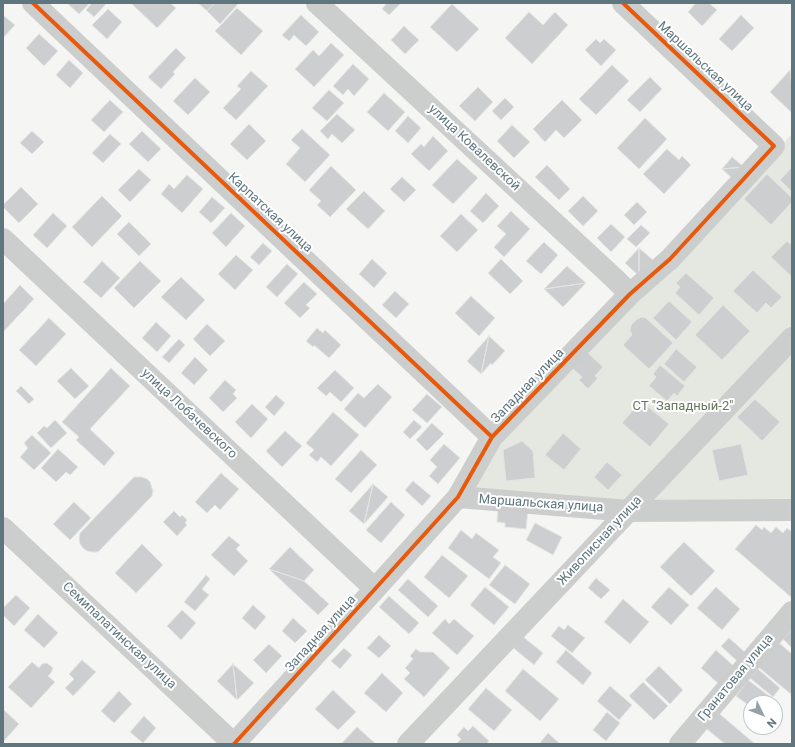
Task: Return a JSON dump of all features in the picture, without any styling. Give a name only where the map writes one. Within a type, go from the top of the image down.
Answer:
[{"type":"street","name":"Карпатская улица","points":[[33,3],[492,437]]},
{"type":"street","name":"улица Ковалевской","points":[[317,3],[630,294]]},
{"type":"street","name":"Маршальская улица","points":[[623,3],[774,146]]},
{"type":"street","name":"Западная улица","points":[[234,744],[458,497],[492,437],[630,294],[670,259],[774,146]]},
{"type":"street","name":"улица Лобачевского","points":[[3,239],[375,589]]},
{"type":"street","name":"Живописная улица","points":[[408,744],[792,338]]},
{"type":"street","name":"Маршальская улица","points":[[458,497],[629,511],[792,510]]},
{"type":"street","name":"Семипалатинская улица","points":[[3,528],[234,744]]},
{"type":"street","name":"Гранатовая улица","points":[[680,744],[792,612]]},
{"type":"green space","name":"СТ \"Западный-2\"","points":[[792,134],[792,512],[467,497],[503,438]]},
{"type":"building","points":[[67,3],[90,3],[79,14]]},
{"type":"building","points":[[92,3],[107,3],[94,17],[86,10]]},
{"type":"building","points":[[131,3],[170,3],[176,8],[157,28]]},
{"type":"building","points":[[198,3],[215,3],[207,11]]},
{"type":"building","points":[[215,3],[239,3],[220,24],[207,11]]},
{"type":"building","points":[[387,3],[401,3],[389,15],[382,9]]},
{"type":"building","points":[[696,3],[709,3],[717,10],[702,26],[688,12]]},
{"type":"building","points":[[452,4],[479,29],[457,52],[430,27]]},
{"type":"building","points":[[237,8],[263,31],[241,55],[215,31]]},
{"type":"building","points":[[108,9],[122,22],[107,39],[92,25]]},
{"type":"building","points":[[529,12],[543,25],[555,12],[568,25],[532,64],[505,38]]},
{"type":"building","points":[[3,15],[15,25],[3,38]]},
{"type":"building","points":[[301,15],[319,32],[306,46],[294,35],[289,41],[282,35]]},
{"type":"building","points":[[741,15],[754,28],[732,51],[719,39]]},
{"type":"building","points":[[404,26],[419,40],[405,54],[391,40]]},
{"type":"building","points":[[39,34],[58,51],[44,66],[26,48]]},
{"type":"building","points":[[596,39],[600,43],[604,39],[616,50],[601,66],[585,50]]},
{"type":"building","points":[[331,43],[344,55],[314,87],[295,69],[313,50],[319,56]]},
{"type":"building","points":[[176,48],[186,58],[173,72],[175,74],[161,89],[148,77]]},
{"type":"building","points":[[69,60],[83,73],[70,88],[56,75]]},
{"type":"building","points":[[353,64],[369,79],[354,96],[348,89],[343,95],[333,86]]},
{"type":"building","points":[[612,65],[629,81],[596,115],[579,99]]},
{"type":"building","points":[[790,70],[792,89],[792,113],[770,92]]},
{"type":"building","points":[[251,71],[268,86],[236,120],[223,108],[241,89],[237,86]]},
{"type":"building","points":[[650,77],[662,89],[640,112],[627,100]]},
{"type":"building","points":[[195,78],[210,92],[188,115],[173,101]]},
{"type":"building","points":[[478,87],[493,102],[475,121],[459,106]]},
{"type":"building","points":[[329,90],[344,103],[327,121],[312,108]]},
{"type":"building","points":[[384,93],[405,112],[388,131],[367,112]]},
{"type":"building","points":[[505,98],[514,107],[501,120],[492,111]]},
{"type":"building","points":[[110,100],[123,112],[104,132],[91,120]]},
{"type":"building","points":[[562,100],[582,120],[564,138],[556,130],[545,142],[533,129]]},
{"type":"building","points":[[337,114],[355,130],[342,143],[332,134],[328,139],[320,131]]},
{"type":"building","points":[[408,116],[421,128],[408,143],[395,131]]},
{"type":"building","points":[[645,118],[667,139],[639,169],[617,148]]},
{"type":"building","points":[[249,124],[266,141],[247,160],[230,144]]},
{"type":"building","points":[[512,125],[530,142],[514,158],[497,141]]},
{"type":"building","points":[[302,129],[330,155],[305,182],[286,164],[300,148],[291,140]]},
{"type":"building","points":[[32,131],[44,142],[32,154],[20,143]]},
{"type":"building","points":[[142,131],[161,149],[148,162],[129,144]]},
{"type":"building","points":[[110,134],[121,144],[103,163],[92,153]]},
{"type":"building","points":[[433,136],[448,151],[429,171],[411,154],[421,144],[424,147]]},
{"type":"building","points":[[667,149],[679,160],[682,156],[691,165],[664,194],[643,174]]},
{"type":"building","points":[[732,157],[744,167],[722,169]]},
{"type":"building","points":[[457,159],[478,178],[453,204],[432,185]]},
{"type":"building","points":[[547,165],[570,189],[559,200],[535,177]]},
{"type":"building","points":[[331,166],[356,190],[330,217],[317,205],[321,201],[309,190]]},
{"type":"building","points":[[744,167],[733,179],[722,169]]},
{"type":"building","points":[[792,167],[792,192],[780,180]]},
{"type":"building","points":[[139,169],[151,180],[130,202],[118,190]]},
{"type":"building","points":[[767,174],[792,198],[792,202],[771,225],[744,199]]},
{"type":"building","points":[[187,175],[203,189],[182,213],[161,194],[169,184],[174,189]]},
{"type":"building","points":[[402,177],[416,190],[404,202],[390,189]]},
{"type":"building","points":[[21,187],[38,204],[19,223],[3,207],[3,205]]},
{"type":"building","points":[[364,191],[385,211],[368,229],[346,209]]},
{"type":"building","points":[[486,193],[499,206],[483,223],[470,211]]},
{"type":"building","points":[[102,196],[122,216],[92,247],[72,227]]},
{"type":"building","points":[[583,196],[598,211],[583,226],[568,211]]},
{"type":"building","points":[[212,197],[225,208],[211,223],[199,212]]},
{"type":"building","points":[[637,202],[647,212],[634,225],[624,215]]},
{"type":"building","points":[[511,211],[530,229],[504,257],[494,247],[506,234],[497,226]]},
{"type":"building","points":[[53,213],[67,226],[47,248],[33,235]]},
{"type":"building","points":[[231,213],[245,226],[226,247],[212,233]]},
{"type":"building","points":[[461,214],[478,230],[457,252],[440,236]]},
{"type":"building","points":[[129,222],[151,244],[139,256],[117,234]]},
{"type":"building","points":[[611,224],[625,237],[611,252],[597,238]]},
{"type":"building","points":[[641,225],[650,233],[636,247],[627,239]]},
{"type":"building","points":[[787,241],[792,245],[792,277],[771,257]]},
{"type":"building","points":[[544,242],[558,255],[541,274],[526,261]]},
{"type":"building","points":[[263,243],[272,251],[259,265],[250,257]]},
{"type":"building","points":[[639,248],[653,260],[639,276]]},
{"type":"building","points":[[639,248],[639,276],[625,263]]},
{"type":"building","points":[[236,255],[253,270],[235,290],[218,274]]},
{"type":"building","points":[[372,259],[387,273],[374,288],[359,274]]},
{"type":"building","points":[[501,259],[523,281],[510,294],[488,273]]},
{"type":"building","points":[[102,261],[120,278],[101,298],[83,282]]},
{"type":"building","points":[[140,261],[161,281],[134,308],[114,288]]},
{"type":"building","points":[[287,264],[298,274],[277,297],[266,287]]},
{"type":"building","points":[[567,266],[586,283],[544,289]]},
{"type":"building","points":[[753,270],[782,297],[771,308],[766,303],[757,313],[733,291]]},
{"type":"building","points":[[686,273],[714,298],[699,315],[675,293],[680,287],[676,283]]},
{"type":"building","points":[[181,277],[205,300],[186,320],[161,297]]},
{"type":"building","points":[[304,282],[317,294],[306,305],[310,308],[300,318],[284,303]]},
{"type":"building","points":[[586,283],[563,307],[544,289]]},
{"type":"building","points":[[20,285],[34,299],[4,331],[3,304]]},
{"type":"building","points":[[395,291],[409,304],[396,318],[382,305]]},
{"type":"building","points":[[471,296],[495,318],[479,336],[455,313]]},
{"type":"building","points":[[669,301],[692,322],[676,340],[653,318]]},
{"type":"building","points":[[723,305],[750,331],[722,360],[695,335]]},
{"type":"building","points":[[642,317],[646,318],[673,343],[649,369],[623,345],[632,335],[630,330],[631,325],[637,319]]},
{"type":"building","points":[[49,318],[66,334],[36,366],[19,350]]},
{"type":"building","points":[[156,322],[171,336],[157,352],[142,338]]},
{"type":"building","points":[[207,324],[225,341],[210,356],[193,339]]},
{"type":"building","points":[[317,328],[323,333],[325,330],[341,345],[329,358],[314,345],[313,347],[306,341]]},
{"type":"building","points":[[489,336],[505,351],[481,374]]},
{"type":"building","points":[[489,336],[481,374],[467,361]]},
{"type":"building","points":[[179,339],[185,345],[169,363],[162,357]]},
{"type":"building","points":[[676,349],[697,367],[684,382],[664,364]]},
{"type":"building","points":[[586,351],[603,367],[595,376],[598,378],[588,389],[579,380],[582,377],[571,367]]},
{"type":"building","points":[[195,357],[208,370],[194,385],[181,373]]},
{"type":"building","points":[[660,365],[685,386],[677,396],[674,393],[667,401],[649,386],[656,377],[653,374]]},
{"type":"building","points":[[71,368],[89,386],[75,399],[57,381]]},
{"type":"building","points":[[111,368],[130,386],[90,429],[115,453],[104,466],[76,440],[79,437],[62,422]]},
{"type":"building","points":[[335,370],[354,388],[341,402],[330,392],[326,396],[317,388]]},
{"type":"building","points":[[225,380],[236,390],[233,394],[237,398],[223,412],[209,398]]},
{"type":"building","points":[[378,384],[392,397],[365,428],[344,409],[358,393],[364,398]]},
{"type":"building","points":[[21,386],[34,399],[29,404],[16,391]]},
{"type":"building","points":[[427,394],[442,407],[427,423],[412,410]]},
{"type":"building","points":[[276,395],[285,403],[274,416],[265,407]]},
{"type":"building","points":[[755,399],[780,422],[762,441],[737,417]]},
{"type":"building","points":[[641,401],[669,424],[650,447],[622,423]]},
{"type":"building","points":[[252,404],[268,419],[251,438],[235,422]]},
{"type":"building","points":[[333,412],[359,435],[331,466],[321,457],[317,462],[309,455],[314,450],[306,443]]},
{"type":"building","points":[[55,420],[67,433],[51,448],[37,433],[44,426],[47,428]]},
{"type":"building","points":[[414,420],[422,427],[410,439],[403,432]]},
{"type":"building","points":[[432,423],[444,434],[427,451],[416,440]]},
{"type":"building","points":[[285,431],[302,446],[282,467],[266,451]]},
{"type":"building","points":[[563,433],[581,449],[564,470],[545,455]]},
{"type":"building","points":[[32,435],[51,453],[34,470],[20,457],[28,448],[24,443]]},
{"type":"building","points":[[522,441],[533,451],[535,478],[506,481],[503,450]]},
{"type":"building","points":[[444,444],[460,458],[438,484],[429,476],[437,467],[430,460]]},
{"type":"building","points":[[741,444],[748,475],[719,481],[712,450]]},
{"type":"building","points":[[58,449],[78,467],[70,475],[66,472],[56,482],[41,468]]},
{"type":"building","points":[[361,450],[377,465],[351,493],[335,479]]},
{"type":"building","points":[[607,462],[622,475],[608,490],[594,477]]},
{"type":"building","points":[[221,473],[239,489],[220,510],[215,505],[207,513],[195,502]]},
{"type":"building","points":[[134,477],[142,477],[150,482],[153,491],[152,496],[99,551],[87,551],[80,544],[80,533]]},
{"type":"building","points":[[413,481],[431,496],[422,506],[405,490]]},
{"type":"building","points":[[373,484],[364,524],[349,511]]},
{"type":"building","points":[[373,484],[388,497],[364,524]]},
{"type":"building","points":[[74,502],[91,518],[70,540],[53,524]]},
{"type":"building","points":[[391,502],[405,515],[381,543],[366,530]]},
{"type":"building","points":[[498,507],[528,510],[526,529],[505,527],[505,523],[497,522]]},
{"type":"building","points":[[174,511],[180,517],[182,515],[187,520],[185,523],[187,525],[177,536],[163,522]]},
{"type":"building","points":[[535,523],[562,537],[553,555],[526,540]]},
{"type":"building","points":[[756,525],[762,530],[764,527],[771,533],[776,527],[783,533],[787,528],[792,532],[792,598],[735,549]]},
{"type":"building","points":[[461,530],[472,539],[476,533],[499,550],[493,557],[501,563],[489,579],[448,548]]},
{"type":"building","points":[[229,536],[240,545],[236,549],[248,561],[234,576],[211,555]]},
{"type":"building","points":[[684,542],[715,571],[691,596],[660,567]]},
{"type":"building","points":[[142,544],[163,565],[136,593],[115,573]]},
{"type":"building","points":[[290,547],[314,570],[304,581],[269,569]]},
{"type":"building","points":[[442,555],[468,576],[449,598],[424,577]]},
{"type":"building","points":[[505,565],[530,584],[515,604],[489,585]]},
{"type":"building","points":[[269,569],[304,581],[329,604],[318,615]]},
{"type":"building","points":[[206,575],[210,579],[202,589],[209,595],[195,611],[184,602]]},
{"type":"building","points":[[596,578],[610,590],[601,599],[588,588]]},
{"type":"building","points":[[408,579],[438,606],[428,617],[398,590]]},
{"type":"building","points":[[485,587],[509,607],[494,625],[470,605]]},
{"type":"building","points":[[669,587],[689,605],[671,625],[651,607]]},
{"type":"building","points":[[716,587],[740,609],[722,630],[697,608]]},
{"type":"building","points":[[16,595],[30,608],[14,626],[3,615],[3,608]]},
{"type":"building","points":[[389,596],[419,623],[409,634],[379,607]]},
{"type":"building","points":[[623,599],[649,622],[630,644],[604,622]]},
{"type":"building","points":[[253,605],[266,617],[255,630],[242,618]]},
{"type":"building","points":[[182,610],[196,623],[181,640],[167,626]]},
{"type":"building","points":[[38,614],[58,633],[44,648],[24,630]]},
{"type":"building","points":[[293,618],[307,631],[295,643],[282,631]]},
{"type":"building","points":[[445,619],[449,624],[454,619],[474,636],[457,655],[432,633]]},
{"type":"building","points":[[568,625],[585,638],[572,653],[551,636],[559,626],[564,630]]},
{"type":"building","points":[[792,629],[792,648],[783,639]]},
{"type":"building","points":[[379,635],[391,646],[379,658],[367,648]]},
{"type":"building","points":[[521,635],[543,653],[534,665],[511,646]]},
{"type":"building","points":[[729,638],[747,654],[739,663],[721,646]]},
{"type":"building","points":[[777,641],[792,654],[792,695],[757,666]]},
{"type":"building","points":[[269,644],[282,656],[266,673],[253,660]]},
{"type":"building","points":[[344,648],[352,655],[340,669],[331,661]]},
{"type":"building","points":[[416,649],[420,652],[433,652],[450,668],[424,697],[404,679],[410,673],[405,668],[413,659],[410,656]]},
{"type":"building","points":[[566,650],[592,673],[583,685],[556,662]]},
{"type":"building","points":[[716,650],[737,669],[721,686],[701,668]]},
{"type":"building","points":[[82,660],[96,672],[73,696],[65,688],[74,679],[69,674]]},
{"type":"building","points":[[32,662],[39,668],[42,664],[47,663],[53,668],[48,676],[55,682],[31,708],[8,687]]},
{"type":"building","points":[[233,664],[254,683],[237,700]]},
{"type":"building","points":[[233,664],[237,700],[217,681]]},
{"type":"building","points":[[659,666],[683,690],[670,704],[645,680]]},
{"type":"building","points":[[523,669],[559,699],[540,721],[505,691]]},
{"type":"building","points":[[758,669],[780,688],[775,695],[771,695],[750,678]]},
{"type":"building","points":[[382,673],[403,693],[386,712],[364,693]]},
{"type":"building","points":[[748,680],[768,695],[743,695],[743,701],[736,696]]},
{"type":"building","points":[[643,682],[668,706],[654,720],[629,696]]},
{"type":"building","points":[[610,686],[632,705],[619,720],[597,701]]},
{"type":"building","points":[[486,688],[512,710],[494,731],[468,709]]},
{"type":"building","points":[[333,690],[356,712],[338,730],[315,709]]},
{"type":"building","points":[[119,691],[132,704],[114,723],[101,711]]},
{"type":"building","points":[[3,709],[19,724],[3,742]]},
{"type":"building","points":[[715,710],[755,744],[725,744],[702,725]]},
{"type":"building","points":[[607,712],[620,723],[606,741],[593,730]]},
{"type":"building","points":[[144,716],[156,728],[143,743],[130,732]]},
{"type":"building","points":[[473,726],[489,741],[486,744],[456,744],[461,739],[457,735],[464,727],[468,731]]},
{"type":"building","points":[[357,727],[376,744],[341,744]]},
{"type":"building","points":[[548,733],[560,744],[539,744]]},
{"type":"cycle path","points":[[33,3],[492,437]]},
{"type":"cycle path","points":[[234,744],[458,497],[492,437],[630,294],[670,259],[774,146],[623,3]]}]
